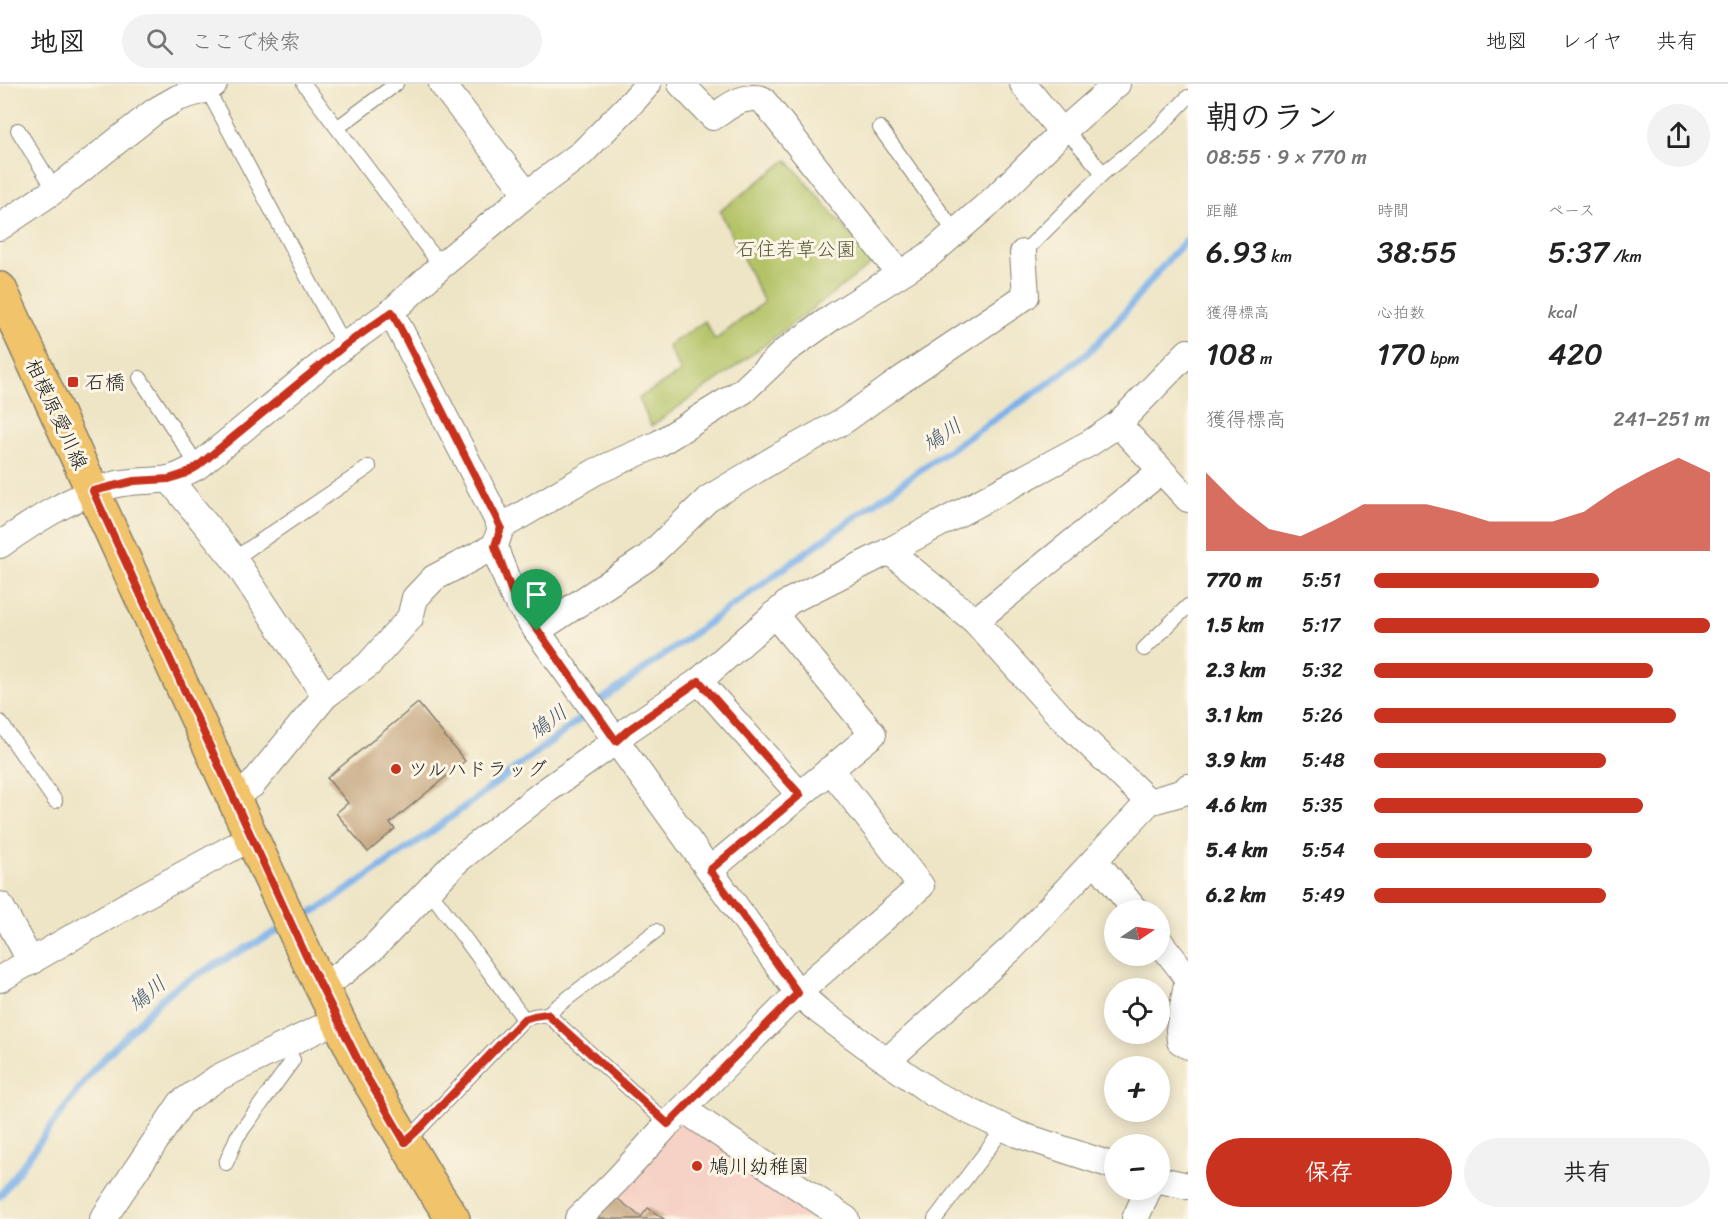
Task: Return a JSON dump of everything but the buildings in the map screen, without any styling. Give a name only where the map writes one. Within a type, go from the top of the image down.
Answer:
[{"type":"main road","name":"相模原愛川線","points":[[0,289],[321,987]]},
{"type":"main road","points":[[321,987],[365,1074],[453,1219]]},
{"type":"street","points":[[442,84],[527,194]]},
{"type":"street","points":[[681,84],[712,117],[741,100],[752,97],[762,99],[899,273]]},
{"type":"street","points":[[1023,84],[1064,131]]},
{"type":"street","points":[[233,796],[252,786],[325,696],[368,665],[410,618],[415,598],[434,578],[595,472],[658,444],[743,391],[785,351],[834,316],[928,256],[1117,84]]},
{"type":"street","points":[[0,227],[55,190],[155,111],[173,91],[211,86]]},
{"type":"street","points":[[0,545],[35,521],[93,491],[134,481],[169,479],[198,466],[344,346],[392,312],[441,266],[527,194],[582,153],[634,89]]},
{"type":"street","points":[[537,631],[647,558],[708,499],[845,420],[1026,296],[1023,253]]},
{"type":"street","points":[[392,312],[498,537],[513,595],[798,993],[819,1011],[934,1094],[1017,1134],[1104,1163]]},
{"type":"street","points":[[321,987],[372,950],[458,860],[613,737],[628,730],[699,681],[790,601],[889,551],[1090,443],[1118,424],[1188,352]]},
{"type":"street","points":[[1118,424],[1188,499]]},
{"type":"street","points":[[975,621],[1161,471]]},
{"type":"street","points":[[169,479],[234,560],[325,696]]},
{"type":"street","points":[[889,551],[975,621],[1060,716],[1149,802]]},
{"type":"street","points":[[710,870],[873,734],[774,614]]},
{"type":"street","points":[[699,681],[800,795]]},
{"type":"street","points":[[578,1219],[675,1116],[798,993],[921,886],[830,770]]},
{"type":"street","points":[[887,1061],[1013,947],[1149,802],[1187,791]]},
{"type":"street","points":[[0,979],[131,903],[252,837]]},
{"type":"street","points":[[1095,860],[1127,900]]},
{"type":"street","points":[[2,915],[31,962]]},
{"type":"street","points":[[1170,955],[1188,978],[1179,1030],[1180,1041],[1188,1046]]},
{"type":"street","points":[[103,1219],[181,1103],[219,1077],[337,1020]]},
{"type":"street","points":[[675,1116],[846,1219]]},
{"type":"street","points":[[1170,1182],[1188,1185]]},
{"type":"street","points":[[1135,1219],[1144,1200]]},
{"type":"lane","points":[[304,84],[441,266]]},
{"type":"lane","points":[[337,128],[396,84]]},
{"type":"lane","points":[[211,86],[344,346]]},
{"type":"lane","points":[[1023,253],[1103,173],[1155,132],[1188,97]]},
{"type":"lane","points":[[880,128],[955,232]]},
{"type":"lane","points":[[18,130],[55,190]]},
{"type":"lane","points":[[1064,131],[1103,173]]},
{"type":"lane","points":[[141,378],[198,466]]},
{"type":"lane","points":[[234,560],[369,467]]},
{"type":"lane","points":[[1144,649],[1188,606]]},
{"type":"lane","points":[[0,722],[55,801]]},
{"type":"lane","points":[[429,890],[524,1019]]},
{"type":"lane","points":[[405,1142],[524,1019],[547,1014],[656,931]]},
{"type":"lane","points":[[547,1014],[675,1116]]},
{"type":"lane","points":[[226,1163],[237,1137],[293,1060],[286,1045]]},
{"type":"lane","points":[[935,1219],[1004,1128]]},
{"type":"shaded area","name":"鳩川幼稚園","points":[[684,1118],[825,1219],[587,1219]]},
{"type":"green space","name":"石住若草公園","points":[[787,160],[874,262],[730,371],[651,426],[639,398],[681,372],[668,346],[705,321],[715,340],[764,302],[720,211]]},
{"type":"waterway","name":"鳩川","points":[[596,704],[931,462],[1048,384],[1091,350],[1188,239]]},
{"type":"waterway","name":"鳩川","points":[[300,919],[327,904],[430,833],[588,712]]},
{"type":"waterway","name":"鳩川","points":[[0,1196],[92,1071],[161,999],[179,985],[282,928]]},
{"type":"place","name":"石橋","points":[[73,382]]},
{"type":"place","name":"ツルハドラッグ","points":[[396,769]]},
{"type":"place","name":"鳩川幼稚園","points":[[697,1166]]},
{"type":"route","points":[[392,312],[501,527],[495,546],[498,557],[513,595],[537,631],[616,741],[628,730],[699,681],[800,795],[710,870],[798,993],[668,1124],[547,1014],[524,1019],[405,1142],[365,1074],[307,958],[93,491],[134,481],[169,479],[198,466],[344,346],[392,312]]}]
